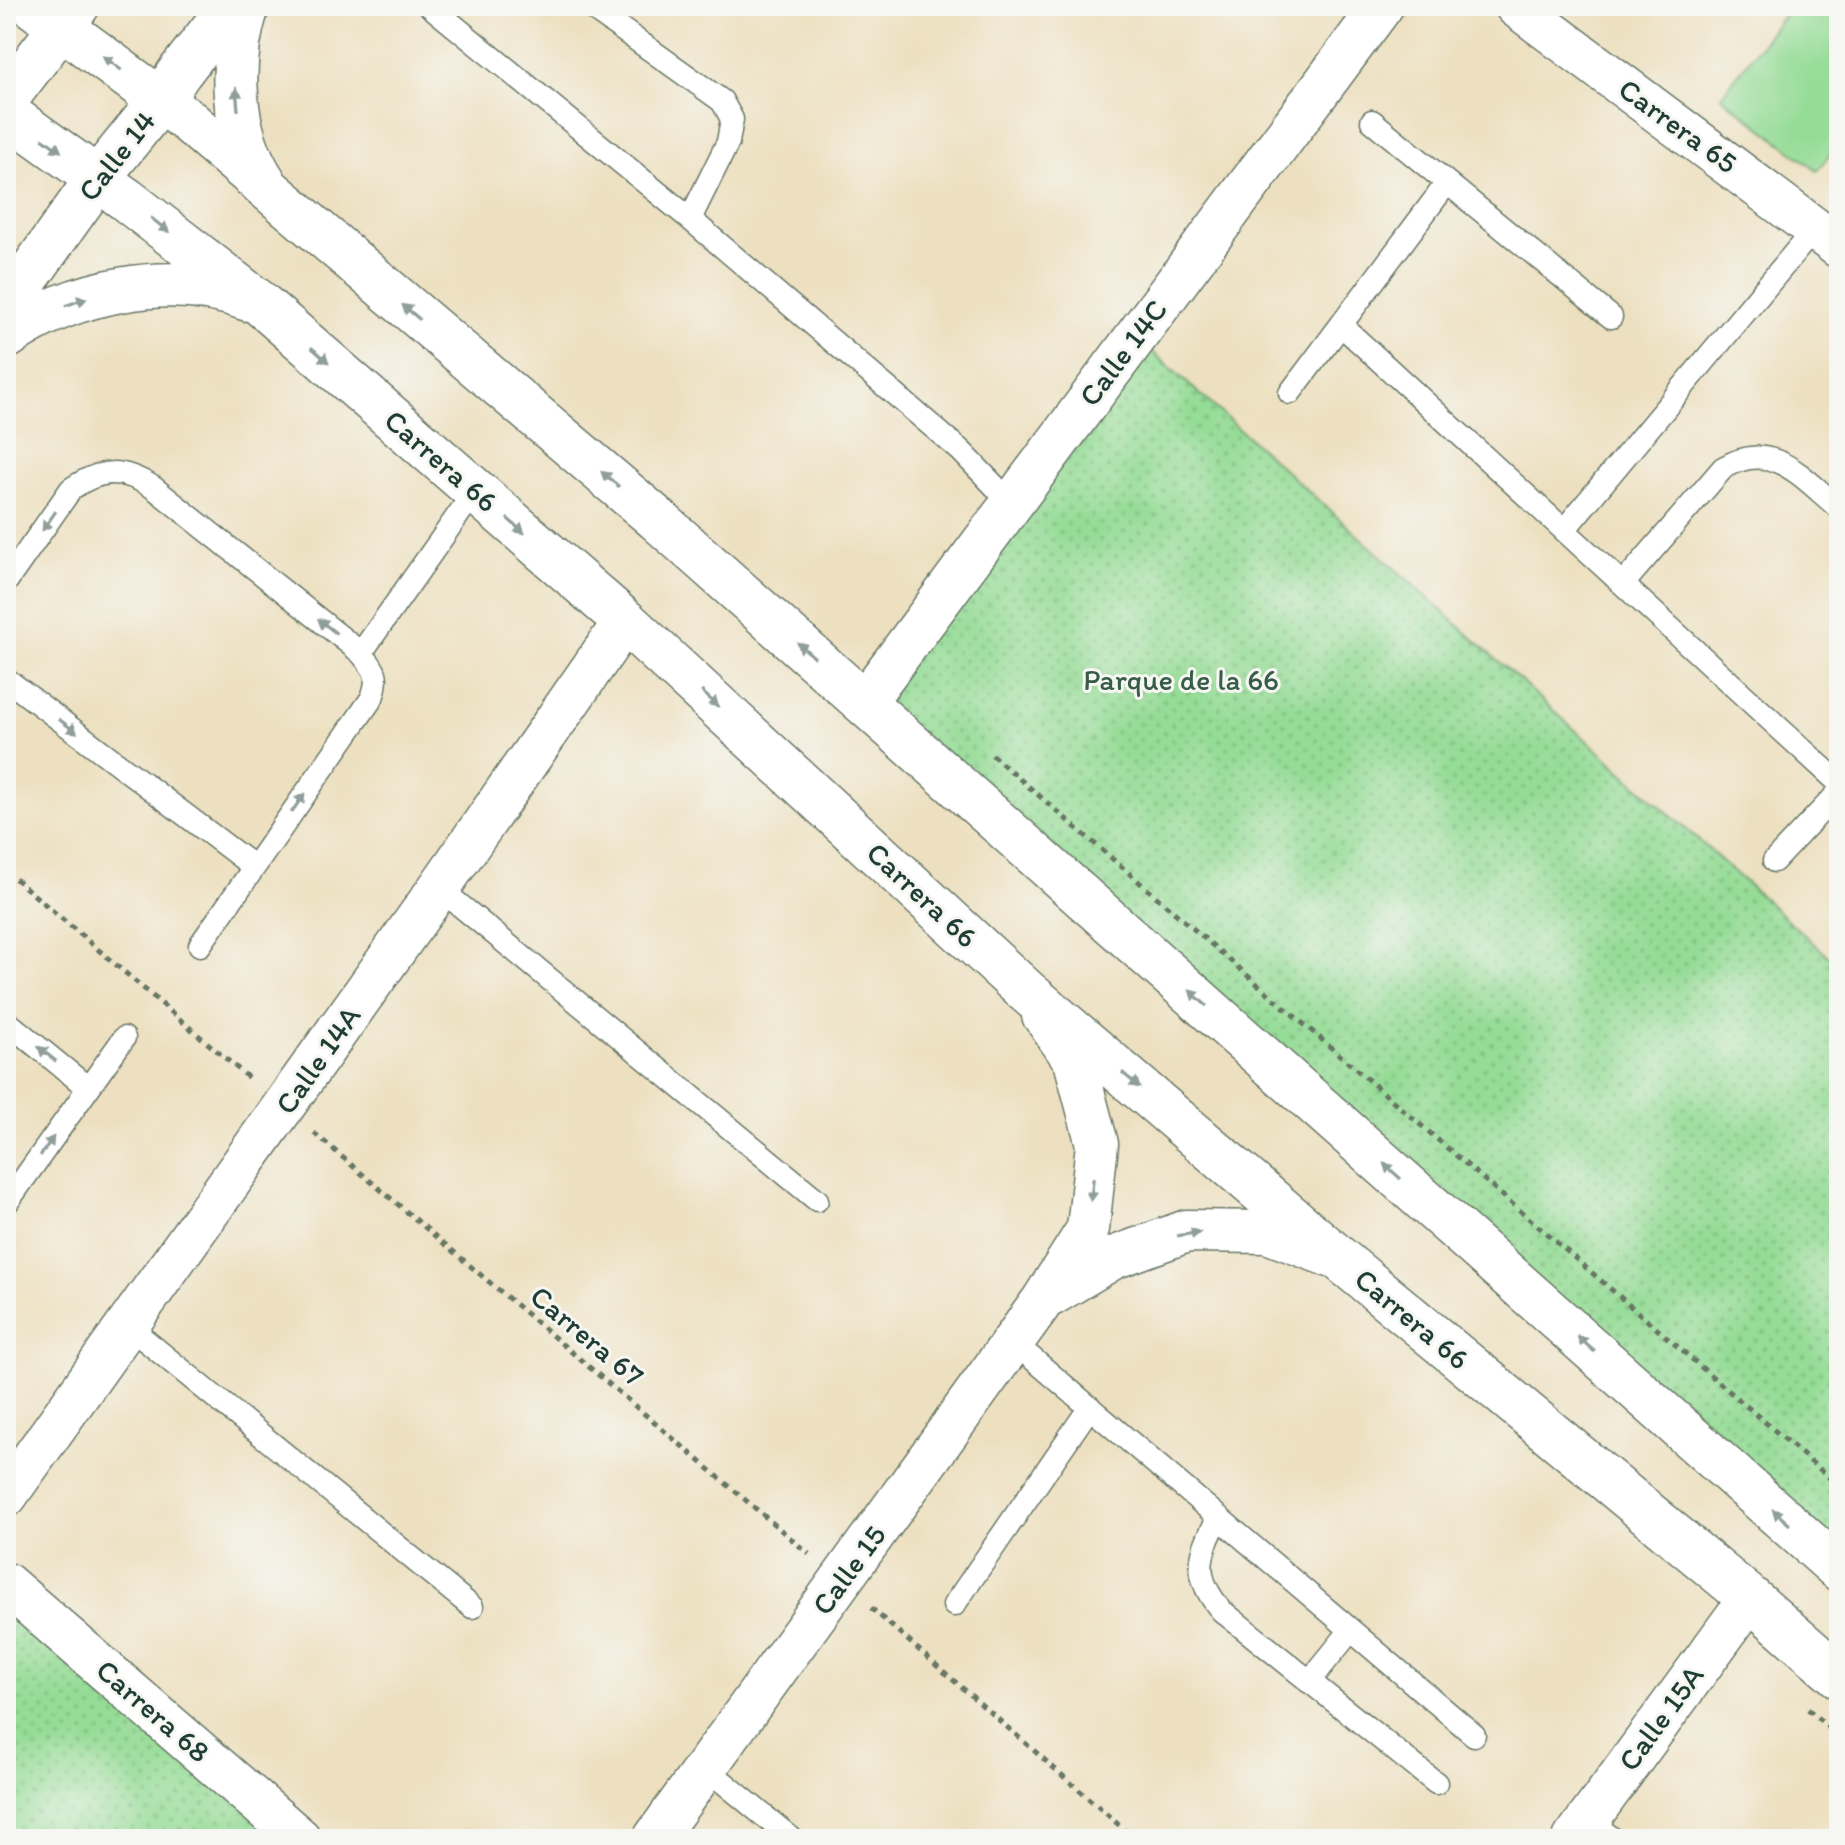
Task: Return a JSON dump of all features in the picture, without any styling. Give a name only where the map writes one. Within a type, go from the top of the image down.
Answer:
[{"type":"main road","name":"Calle 14","points":[[6,307],[98,178],[231,6]]},
{"type":"main road","points":[[247,6],[236,54],[238,111],[251,156],[274,196]]},
{"type":"main road","points":[[6,99],[58,13],[657,519],[1839,1569]]},
{"type":"main road","name":"Carrera 66","points":[[6,113],[98,178],[261,304],[625,621],[1026,991],[1341,1260],[1750,1598],[1839,1676]]},
{"type":"main road","points":[[6,337],[64,306],[118,291],[177,287],[206,289],[235,294],[261,304]]},
{"type":"street","name":"Calle 14C","points":[[865,701],[1382,6]]},
{"type":"street","name":"Carrera 65","points":[[1516,6],[1828,237]]},
{"type":"street","name":"Calle 14A","points":[[6,1496],[284,1108],[625,621]]},
{"type":"street","name":"Calle 15","points":[[654,1839],[1043,1300],[1088,1229],[1097,1144],[1075,1061],[1026,991]]},
{"type":"street","name":"Calle 15","points":[[1043,1300],[1113,1258],[1187,1231],[1267,1232],[1341,1260]]},
{"type":"street","name":"Carrera 68","points":[[6,1584],[300,1839]]},
{"type":"street","name":"Calle 15A","points":[[1592,1832],[1750,1598]]},
{"type":"lane","points":[[430,6],[690,219],[961,451],[1011,503]]},
{"type":"lane","points":[[589,6],[722,101],[732,119],[728,142],[690,219]]},
{"type":"lane","points":[[1372,121],[1611,317]]},
{"type":"lane","points":[[1290,393],[1447,183]]},
{"type":"lane","points":[[1564,530],[1828,237]]},
{"type":"lane","points":[[1341,325],[1839,783]]},
{"type":"lane","points":[[1623,584],[1723,468],[1736,460],[1769,457],[1784,463],[1839,508]]},
{"type":"lane","points":[[6,582],[71,489],[86,478],[121,472],[139,478],[154,488],[361,653],[374,669],[378,682],[372,698],[200,945]]},
{"type":"lane","points":[[361,653],[475,491]]},
{"type":"lane","points":[[6,679],[254,867]]},
{"type":"lane","points":[[1774,861],[1839,792]]},
{"type":"lane","points":[[439,888],[817,1200]]},
{"type":"lane","points":[[6,1021],[88,1088]]},
{"type":"lane","points":[[6,1204],[124,1038]]},
{"type":"lane","points":[[129,1327],[472,1607]]},
{"type":"lane","points":[[1013,1342],[1474,1735]]},
{"type":"lane","points":[[954,1605],[1090,1407]]},
{"type":"lane","points":[[1219,1517],[1200,1557],[1201,1577],[1208,1596],[1222,1611],[1436,1783]]},
{"type":"lane","points":[[1309,1682],[1351,1630]]},
{"type":"lane","points":[[706,1768],[792,1839]]},
{"type":"path","name":"Carrera 67","points":[[6,871],[841,1581],[1135,1839]]},
{"type":"green space","points":[[1791,6],[1839,6],[1839,143],[1817,171],[1721,96]]},
{"type":"green space","name":"Parque de la 66","points":[[1135,336],[1839,966],[1839,1569],[865,701]]},
{"type":"green space","points":[[6,1584],[300,1839],[6,1839]]}]
